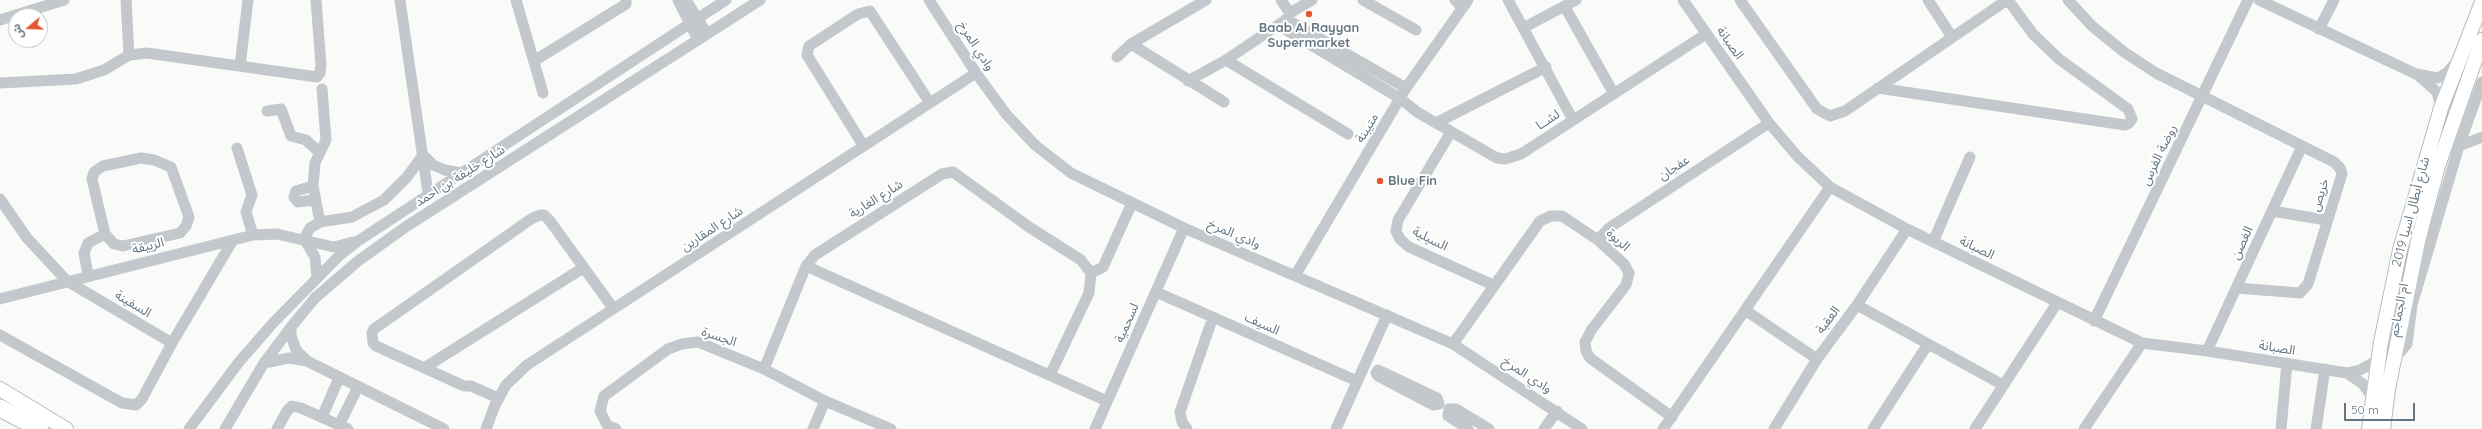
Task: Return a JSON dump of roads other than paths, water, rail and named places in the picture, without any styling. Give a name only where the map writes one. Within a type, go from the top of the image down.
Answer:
[{"type":"highway","points":[[0,408],[40,429]]},
{"type":"main road","name":"شارع أبطال اسيا 2019","points":[[2369,429],[2378,360],[2400,250],[2441,108],[2458,60],[2482,2]]},
{"type":"main road","name":"شارع أبطال اسيا 2019","points":[[2383,429],[2388,389],[2396,357],[2422,226],[2438,166],[2482,40]]},
{"type":"main road","points":[[0,389],[66,429]]},
{"type":"main road","points":[[2388,389],[2391,414],[2389,429]]},
{"type":"street","points":[[0,20],[64,0]]},
{"type":"street","points":[[126,0],[130,55]]},
{"type":"street","points":[[240,66],[248,0]]},
{"type":"street","points":[[0,83],[76,79],[104,70],[130,55],[147,52],[317,78],[320,74],[321,65],[316,0]]},
{"type":"street","points":[[400,0],[428,193]]},
{"type":"street","points":[[516,0],[543,93]]},
{"type":"street","points":[[534,60],[626,4],[626,0]]},
{"type":"street","points":[[678,0],[694,21],[703,37]]},
{"type":"street","points":[[686,0],[694,21]]},
{"type":"street","name":"شارع خليفة بن احمد","points":[[189,429],[239,362],[317,278],[358,241],[428,193],[726,0]]},
{"type":"street","name":"شارع خليفة بن احمد","points":[[225,429],[264,363],[291,327],[320,294],[358,261],[407,226],[760,0]]},
{"type":"street","name":"وادي المرخ","points":[[929,0],[976,73],[1019,130],[1044,154],[1080,178],[1184,228],[1296,274],[1453,344],[1557,411],[1582,429]]},
{"type":"street","points":[[1117,57],[1131,44],[1206,0]]},
{"type":"street","points":[[1282,0],[1285,19]]},
{"type":"street","points":[[1188,81],[1226,60],[1312,0]]},
{"type":"street","points":[[1363,0],[1416,30]]},
{"type":"street","points":[[1508,0],[1546,67],[1573,120]]},
{"type":"street","points":[[1523,28],[1576,0]]},
{"type":"street","name":"الصبانة","points":[[1683,0],[1769,123],[1798,157],[1830,187],[1907,229],[2142,343],[2207,351],[2347,373],[2360,370],[2378,360]]},
{"type":"street","points":[[1740,0],[1817,109],[1823,114],[1838,115],[2008,0],[2033,34],[2059,60],[2074,72],[2124,104],[2131,114],[2129,123],[2110,123],[1878,88]]},
{"type":"street","points":[[1928,0],[1952,37]]},
{"type":"street","name":"خريص","points":[[2068,0],[2092,26],[2124,52],[2156,73],[2204,95],[2334,162],[2340,168],[2342,174],[2326,220],[2308,284],[2300,293],[2237,288]]},
{"type":"street","name":"روضة الفرس","points":[[2094,321],[2204,95],[2248,0]]},
{"type":"street","points":[[2259,0],[2416,74],[2438,78],[2448,72],[2458,60]]},
{"type":"street","points":[[2319,29],[2334,0]]},
{"type":"street","name":"متيبنة","points":[[1296,274],[1401,99],[1406,88],[1461,3]]},
{"type":"street","points":[[1565,7],[1614,94]]},
{"type":"street","points":[[863,145],[807,55],[809,46],[858,14],[870,11],[930,103]]},
{"type":"street","points":[[1285,19],[1406,88]]},
{"type":"street","name":"لشــا","points":[[1285,19],[1401,99],[1417,112],[1497,158],[1505,159],[1514,158],[1706,34]]},
{"type":"street","points":[[1131,44],[1188,81],[1224,102]]},
{"type":"street","points":[[1226,60],[1348,134]]},
{"type":"street","points":[[1436,123],[1546,67]]},
{"type":"street","name":"شارع المقارين","points":[[486,429],[496,402],[515,374],[610,310],[976,73]]},
{"type":"street","points":[[2416,74],[2437,92],[2441,108]]},
{"type":"street","name":"ام الجماجم","points":[[2396,357],[2407,344],[2412,305],[2459,146],[2481,88]]},
{"type":"street","points":[[320,222],[314,200],[313,186],[315,163],[326,140],[322,89]]},
{"type":"street","points":[[267,111],[277,108],[282,110],[291,136],[306,140],[320,153]]},
{"type":"street","name":"عفجان","points":[[1598,240],[1609,228],[1769,123]]},
{"type":"street","name":"السيلية","points":[[1452,132],[1398,220],[1396,231],[1400,239],[1409,247],[1493,285]]},
{"type":"street","points":[[2459,146],[2482,137]]},
{"type":"street","name":"الغصن","points":[[2207,351],[2302,146]]},
{"type":"street","points":[[237,148],[252,195],[246,212],[253,235]]},
{"type":"street","points":[[423,155],[433,164],[445,170],[461,173]]},
{"type":"street","points":[[317,278],[315,257],[304,239],[310,228],[320,222],[352,217],[384,200],[407,177],[423,155]]},
{"type":"street","points":[[1933,242],[1970,157]]},
{"type":"street","points":[[142,158],[154,160],[171,167],[189,217],[186,226],[180,233],[123,246],[114,244],[104,234],[92,179],[94,172],[103,166],[142,158]]},
{"type":"street","name":"شارع الغارية","points":[[806,266],[814,255],[942,174],[954,172],[1029,227],[1081,260],[1091,273]]},
{"type":"street","points":[[313,186],[296,191],[294,197],[298,202],[314,200]]},
{"type":"street","points":[[1663,429],[1830,187]]},
{"type":"street","name":"السفينة","points":[[0,199],[27,238],[67,280],[172,343]]},
{"type":"street","points":[[1050,375],[1089,293],[1091,273],[1104,267],[1132,203]]},
{"type":"street","points":[[2272,211],[2326,220]]},
{"type":"street","points":[[496,402],[376,346],[372,338],[374,329],[531,219],[544,215],[583,268],[610,310]]},
{"type":"street","name":"الربوة","points":[[1453,344],[1493,285],[1540,221],[1551,216],[1562,216],[1598,240],[1624,264],[1629,273],[1626,285],[1592,329],[1586,342],[1586,351],[1590,358],[1672,417]]},
{"type":"street","name":"لسحمية","points":[[1095,429],[1184,228]]},
{"type":"street","name":"العقبة","points":[[1774,429],[1817,359],[1857,305],[1907,229]]},
{"type":"street","points":[[88,275],[84,253],[88,243],[104,234]]},
{"type":"street","name":"الربيقة","points":[[0,299],[67,280],[253,235],[278,234],[304,239],[321,245],[334,246],[358,241]]},
{"type":"street","points":[[0,335],[129,406],[136,405],[142,400],[172,343],[233,240]]},
{"type":"street","points":[[764,369],[806,266],[1107,401]]},
{"type":"street","points":[[424,368],[583,268]]},
{"type":"street","name":"السيف","points":[[1156,292],[1357,381]]},
{"type":"street","points":[[1975,429],[2057,303]]},
{"type":"street","points":[[1857,305],[2003,385]]},
{"type":"street","points":[[1745,310],[1817,359]]},
{"type":"street","points":[[1336,429],[1387,315]]},
{"type":"street","points":[[1187,429],[1182,422],[1180,412],[1213,317]]},
{"type":"street","points":[[291,327],[291,335],[296,350],[307,361],[444,429]]},
{"type":"street","name":"الجسرة","points":[[616,429],[607,425],[600,411],[604,396],[668,349],[682,344],[698,342],[764,369],[825,401],[891,429]]},
{"type":"street","points":[[2084,429],[2142,343]]},
{"type":"street","points":[[1873,429],[1928,344]]},
{"type":"street","points":[[264,363],[290,358],[307,361]]},
{"type":"street","points":[[2281,429],[2287,363]]},
{"type":"street","points":[[1363,366],[1376,371],[1380,370],[1390,379],[1418,393]]},
{"type":"street","points":[[2316,429],[2325,369]]},
{"type":"street","name":"الصبانة","points":[[2347,373],[2363,384],[2372,397]]},
{"type":"street","points":[[322,417],[339,378]]},
{"type":"street","points":[[277,429],[287,410],[292,406],[344,427],[358,387]]},
{"type":"street","points":[[813,429],[825,401]]},
{"type":"street","points":[[197,429],[204,415],[208,402]]},
{"type":"street","points":[[1544,429],[1557,411]]},
{"type":"street","points":[[216,429],[235,413]]},
{"type":"street","points":[[1470,426],[1489,429]]},
{"type":"place","name":"Baab Al Rayyan Supermarket","points":[[1309,14]]},
{"type":"place","name":"Blue Fin","points":[[1380,181]]}]
